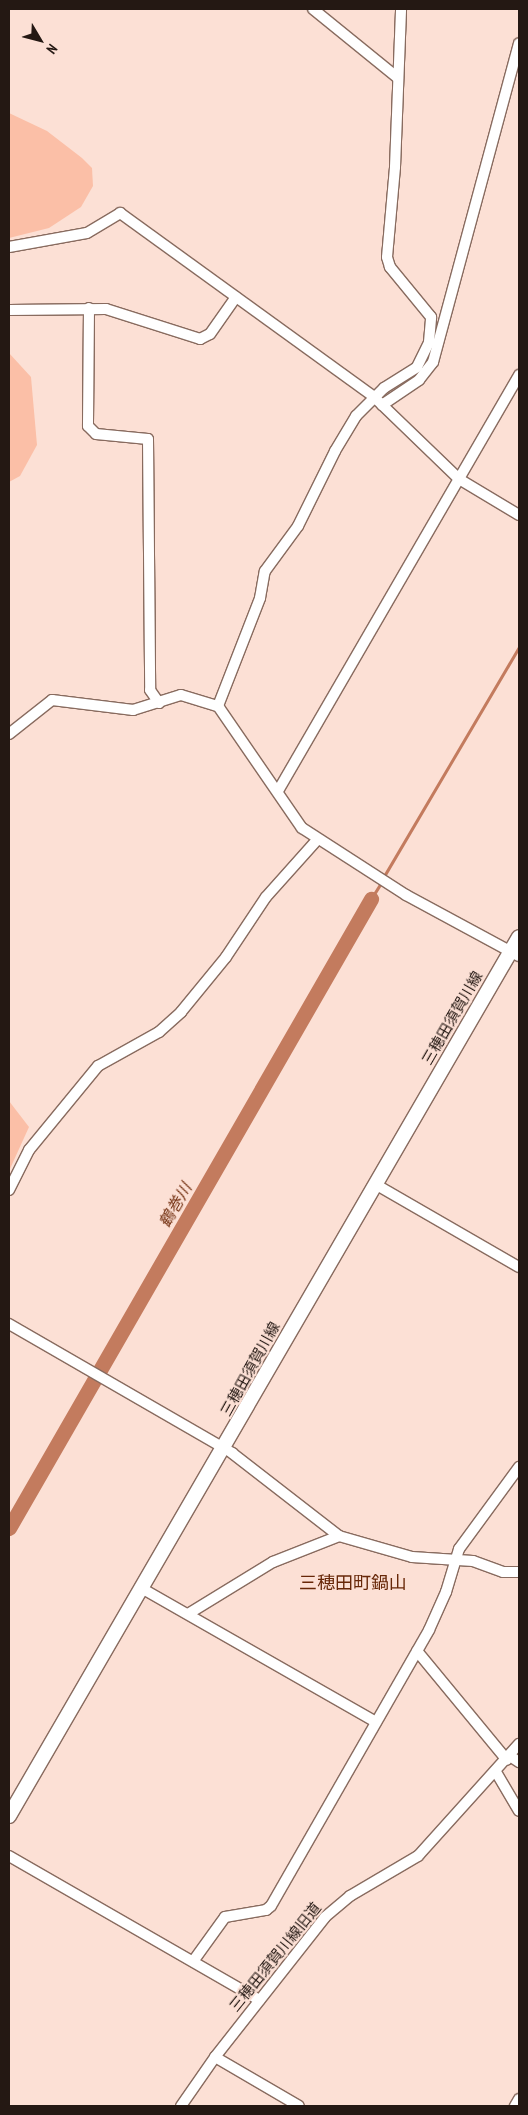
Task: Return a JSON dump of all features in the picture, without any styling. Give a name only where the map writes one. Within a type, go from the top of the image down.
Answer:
[{"type":"main road","name":"三穂田須賀川線","points":[[9,1816],[143,1589],[375,1184],[515,953],[519,937]]},
{"type":"street","points":[[313,9],[398,78]]},
{"type":"street","points":[[218,706],[260,598],[265,571],[298,526],[334,451],[378,401],[417,368],[433,325],[425,307],[390,267],[387,257],[401,9]]},
{"type":"street","points":[[378,401],[419,380],[433,362],[519,43]]},
{"type":"street","points":[[9,246],[96,230],[120,213],[378,401],[459,479],[519,515]]},
{"type":"street","points":[[9,310],[89,308],[111,310],[204,338],[236,297]]},
{"type":"street","points":[[89,308],[88,426],[96,434],[148,439],[150,690],[159,703]]},
{"type":"street","points":[[278,791],[519,375]]},
{"type":"street","points":[[9,734],[52,700],[127,710],[159,703],[181,695],[218,706],[302,828],[317,840],[406,895],[515,953]]},
{"type":"street","points":[[9,1190],[29,1150],[98,1066],[159,1032],[181,1012],[226,956],[266,896],[317,840]]},
{"type":"street","points":[[375,1184],[519,1267]]},
{"type":"street","points":[[9,1324],[224,1449],[339,1536],[412,1558],[473,1561],[503,1572],[519,1572]]},
{"type":"street","points":[[194,1960],[225,1917],[266,1910],[271,1906],[417,1651],[443,1600],[454,1560],[519,1467]]},
{"type":"street","points":[[188,1614],[273,1562],[339,1536]]},
{"type":"street","points":[[143,1589],[376,1722]]},
{"type":"street","points":[[417,1651],[508,1758],[519,1762]]},
{"type":"street","name":"三穂田須賀川線旧道","points":[[181,2106],[214,2057],[338,1904],[418,1856],[496,1772],[519,1744]]},
{"type":"street","points":[[496,1772],[519,1811]]},
{"type":"street","points":[[9,1856],[194,1960],[259,2000]]},
{"type":"street","points":[[214,2057],[299,2106]]},
{"type":"street","points":[[515,2106],[519,2099]]},
{"type":"shaded area","points":[[9,113],[47,131],[82,158],[92,168],[93,186],[81,207],[49,228],[9,238]]},
{"type":"shaded area","points":[[9,353],[31,377],[37,445],[20,476],[9,482]]},
{"type":"shaded area","points":[[9,1101],[29,1127],[9,1171]]},
{"type":"waterway","points":[[383,878],[519,647]]},
{"type":"waterway","points":[[371,899],[381,883]]},
{"type":"waterway","name":"鶴巻川","points":[[9,1528],[371,899]]},
{"type":"district","name":"三穂田町鍋山","points":[[353,1583]]}]
